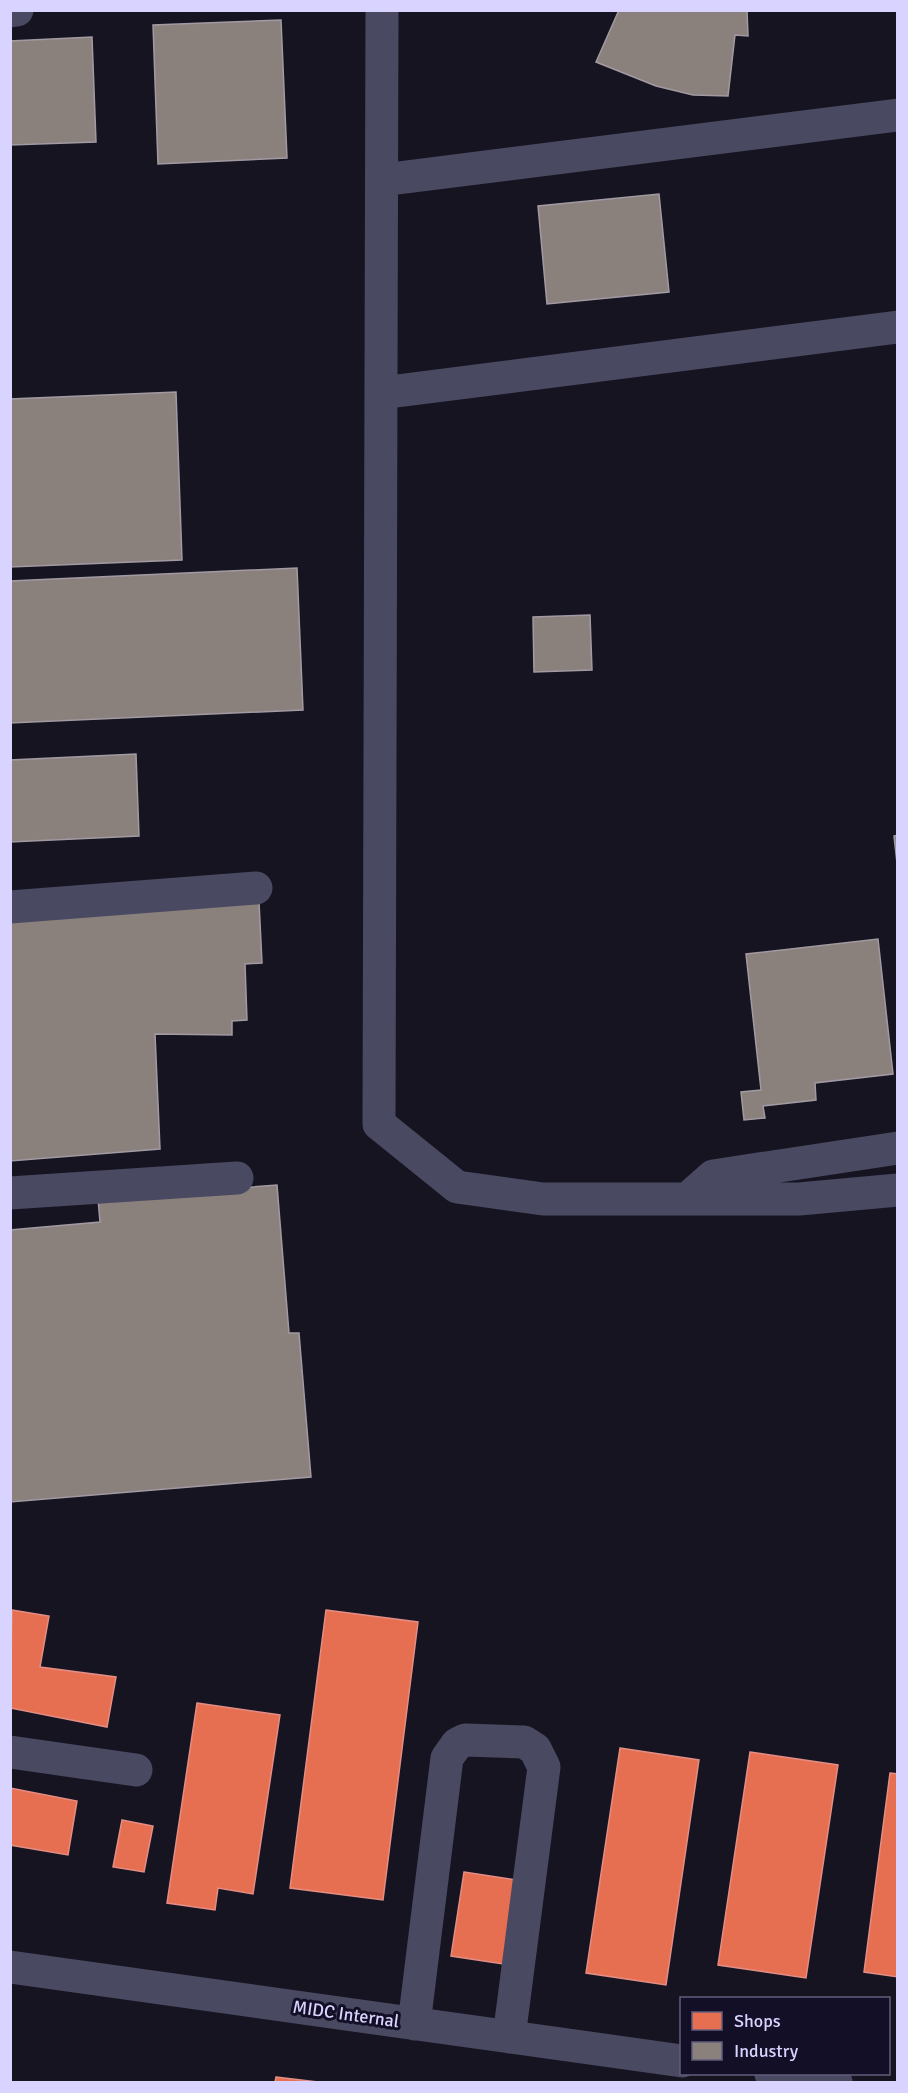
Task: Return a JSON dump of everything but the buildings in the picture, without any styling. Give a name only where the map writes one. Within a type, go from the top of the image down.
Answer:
[{"type":"street","points":[[10,11],[17,10]]},
{"type":"street","points":[[382,10],[379,1124],[457,1187],[543,1199],[799,1199],[897,1190]]},
{"type":"street","points":[[382,180],[897,115]]},
{"type":"street","points":[[381,393],[897,327]]},
{"type":"street","points":[[10,907],[256,888]]},
{"type":"street","points":[[687,1199],[713,1176],[897,1148]]},
{"type":"street","points":[[10,1193],[237,1178]]},
{"type":"street","points":[[414,2024],[447,1758],[457,1744],[465,1740],[524,1742],[535,1749],[544,1767],[509,2037]]},
{"type":"street","points":[[10,1752],[136,1770]]},
{"type":"street","name":"MIDC Internal","points":[[10,1967],[680,2061]]},
{"type":"street","points":[[785,2075],[836,2082]]}]
